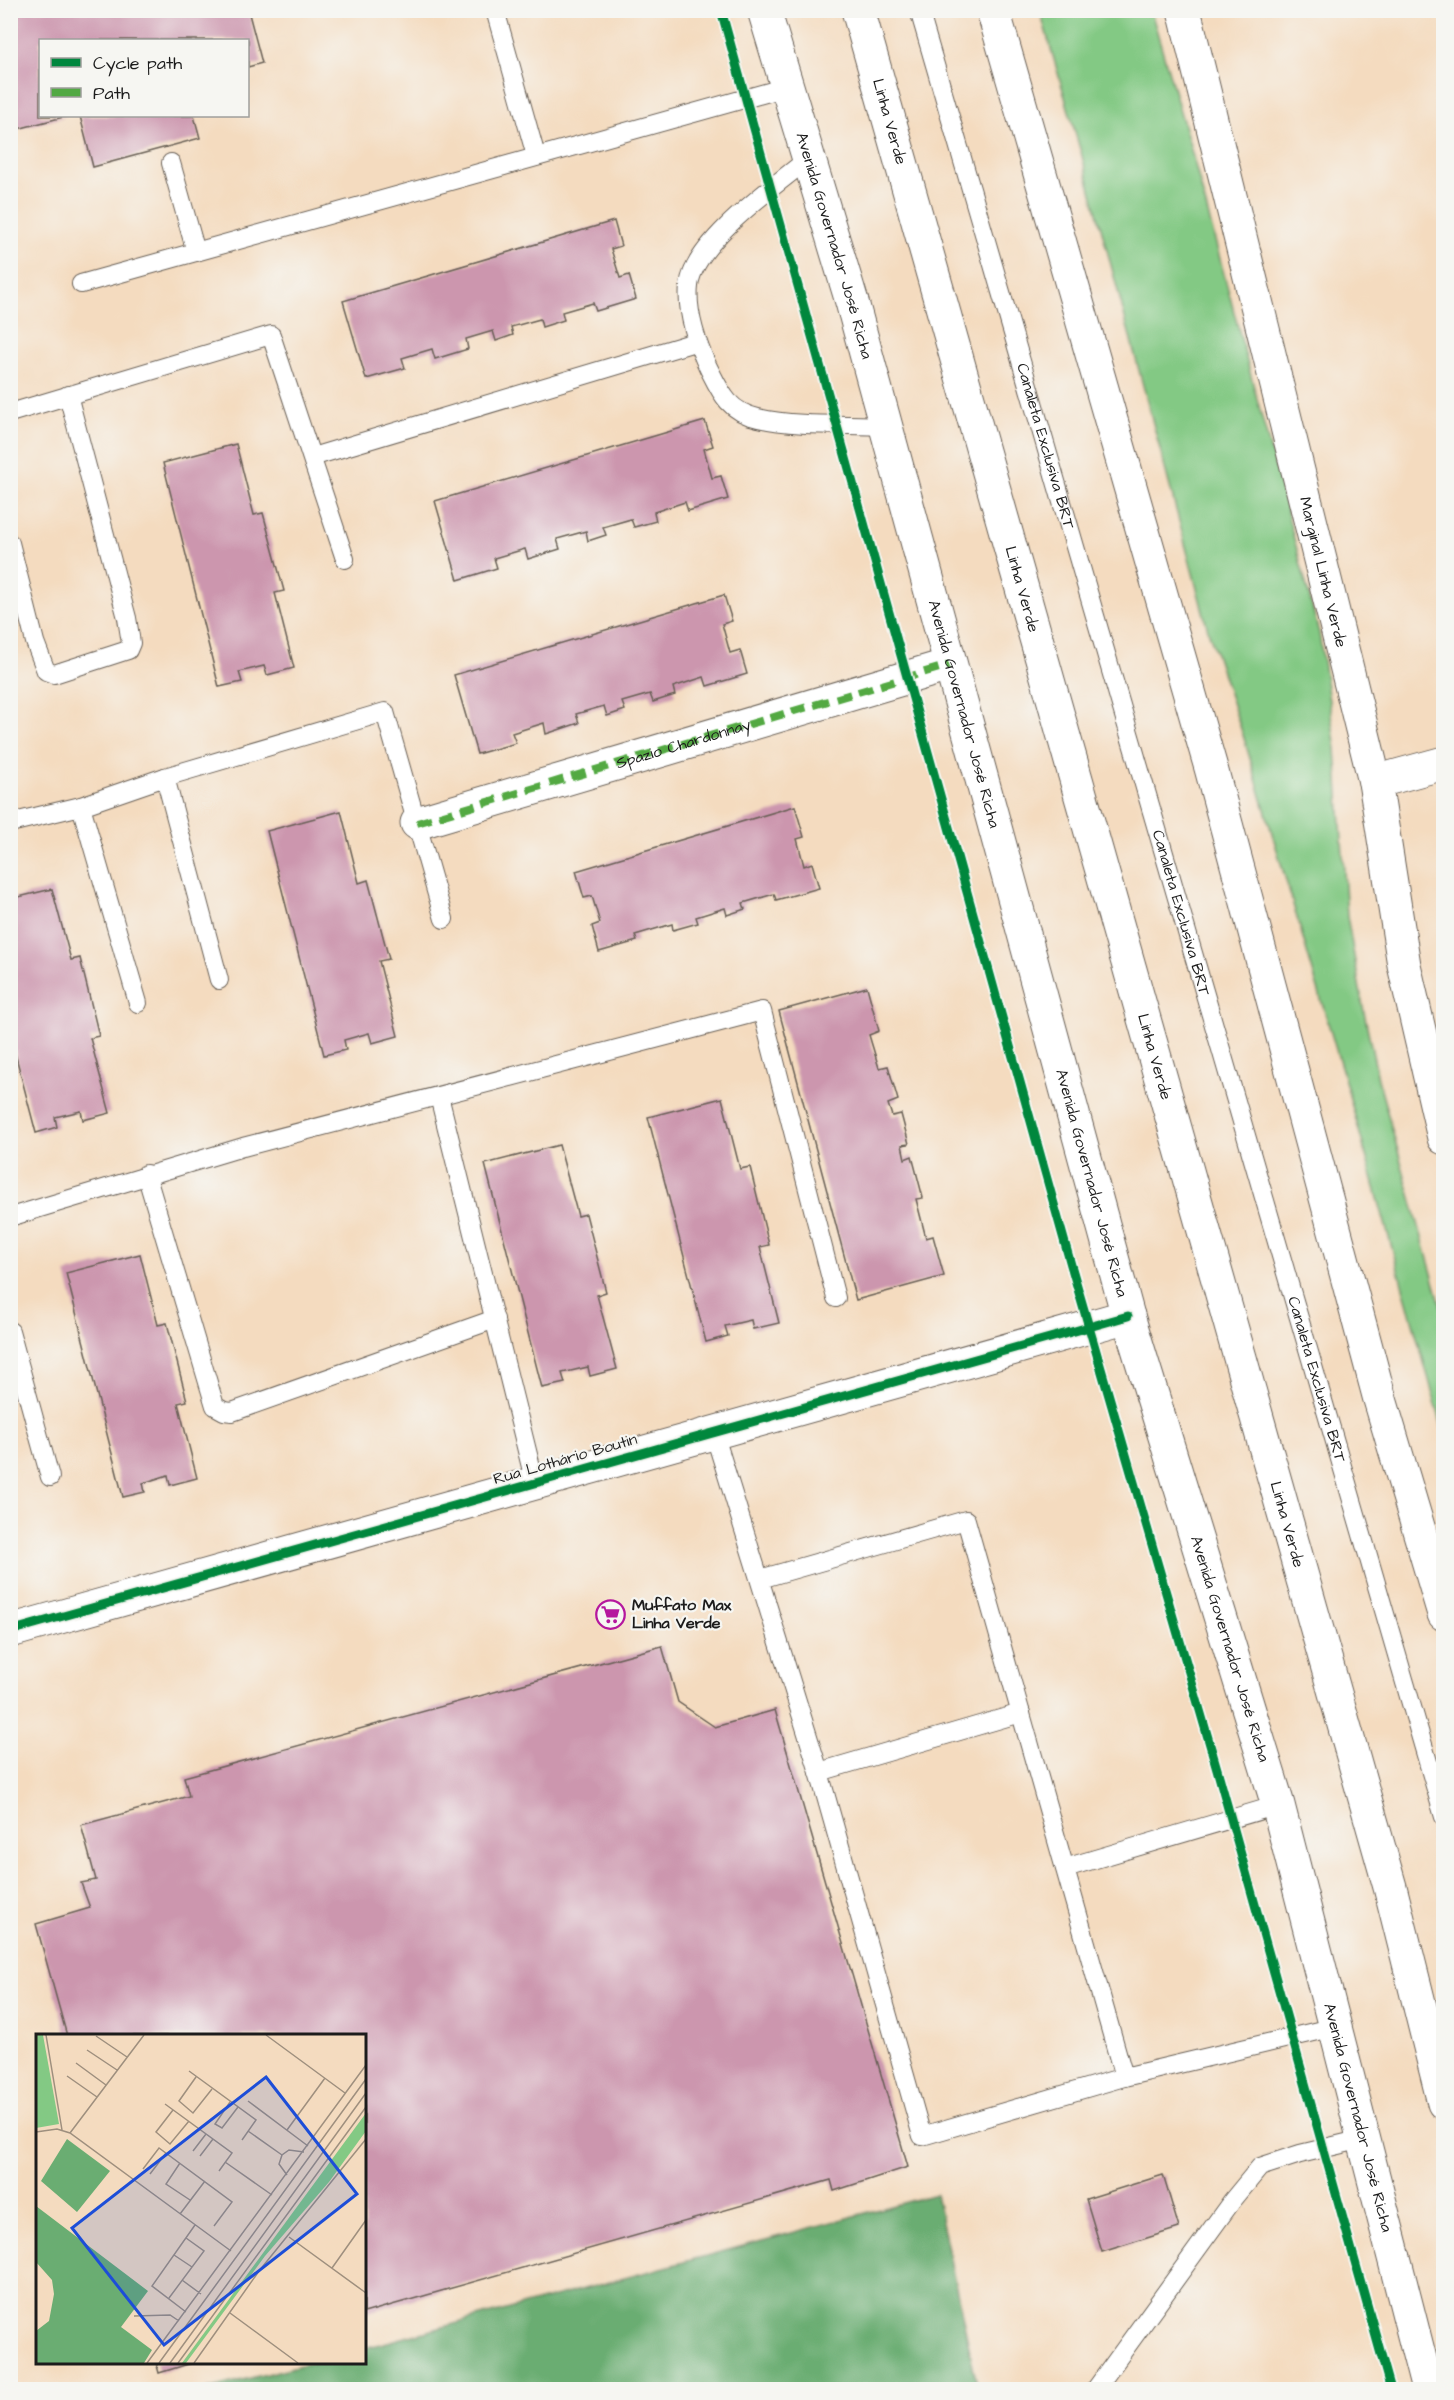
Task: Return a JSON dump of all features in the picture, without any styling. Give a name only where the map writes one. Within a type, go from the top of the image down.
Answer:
[{"type":"main road","name":"Avenida Governador José Richa","points":[[764,10],[852,302],[1128,1316],[1278,1805],[1428,2390]]},
{"type":"main road","name":"Linha Verde","points":[[858,10],[1390,1887],[1443,2103]]},
{"type":"main road","points":[[993,10],[1211,768],[1379,1396],[1443,1614]]},
{"type":"main road","name":"Marginal Linha Verde","points":[[1184,10],[1375,782],[1404,965],[1443,1138]]},
{"type":"main road","name":"Spazio Chardonnay","points":[[417,823],[949,665]]},
{"type":"main road","points":[[1375,782],[1443,763]]},
{"type":"main road","name":"Rua Lothário Boutin","points":[[10,1631],[1128,1316]]},
{"type":"lane","points":[[495,10],[536,156]]},
{"type":"lane","name":"Canaleta Exclusiva BRT","points":[[919,10],[1443,1817]]},
{"type":"lane","points":[[81,285],[787,87]]},
{"type":"lane","points":[[809,158],[751,205],[701,256],[688,285],[695,342],[726,402],[756,418],[885,426]]},
{"type":"lane","points":[[171,163],[196,252]]},
{"type":"lane","points":[[10,412],[271,335],[345,558]]},
{"type":"lane","points":[[312,457],[695,342]]},
{"type":"lane","points":[[10,543],[35,642],[46,671],[54,675],[128,650],[131,643],[127,618],[68,395]]},
{"type":"lane","points":[[10,823],[81,806],[165,777],[386,712],[444,919]]},
{"type":"lane","points":[[165,777],[219,980]]},
{"type":"lane","points":[[81,806],[138,1003]]},
{"type":"lane","points":[[10,1216],[146,1174],[762,1011],[836,1298]]},
{"type":"lane","points":[[439,1096],[535,1483]]},
{"type":"lane","points":[[146,1174],[215,1406],[224,1412],[232,1412],[495,1319]]},
{"type":"lane","points":[[10,1331],[50,1477]]},
{"type":"lane","points":[[714,1433],[735,1509],[760,1579],[819,1772],[922,2136],[1124,2077],[1335,2027]]},
{"type":"lane","points":[[760,1579],[966,1520],[1124,2077]]},
{"type":"lane","points":[[819,1772],[1021,1713]]},
{"type":"lane","points":[[1065,1868],[1278,1805]]},
{"type":"lane","points":[[1095,2390],[1232,2201],[1260,2167],[1300,2154],[1363,2139]]},
{"type":"green space","points":[[1040,11],[1151,11],[1189,142],[1319,633],[1336,749],[1347,916],[1363,1007],[1378,1079],[1443,1313],[1443,1430],[1342,1070],[1243,735],[1208,630],[1082,156]]},
{"type":"green space","points":[[936,2194],[978,2389],[208,2389],[305,2364],[366,2364],[366,2348]]},
{"type":"building","points":[[10,10],[248,10],[262,63],[249,67],[249,39],[39,39],[39,117],[63,117],[10,131]]},
{"type":"building","points":[[80,117],[194,117],[200,138],[93,167]]},
{"type":"building","points":[[614,221],[621,246],[611,249],[620,278],[629,275],[636,299],[596,311],[593,303],[562,312],[564,320],[542,327],[540,319],[511,327],[513,335],[496,341],[493,331],[466,339],[468,349],[435,359],[432,349],[402,358],[405,368],[366,379],[343,301]]},
{"type":"building","points":[[705,421],[713,446],[704,449],[712,478],[721,476],[728,499],[688,511],[685,502],[654,512],[656,521],[634,527],[631,519],[603,527],[606,535],[588,541],[586,531],[557,539],[560,549],[528,559],[525,549],[494,558],[497,568],[458,580],[435,501]]},
{"type":"building","points":[[236,444],[254,515],[263,513],[284,591],[275,593],[294,668],[267,675],[264,666],[239,672],[242,682],[219,687],[163,463]]},
{"type":"building","points":[[724,595],[732,621],[722,624],[730,653],[740,650],[747,674],[707,686],[704,677],[673,687],[675,695],[653,702],[650,694],[622,702],[625,710],[607,716],[604,706],[576,714],[579,723],[546,734],[544,723],[512,733],[516,743],[477,754],[454,675]]},
{"type":"building","points":[[795,806],[804,837],[797,839],[804,866],[812,863],[819,888],[776,900],[774,894],[743,903],[745,909],[727,915],[725,908],[696,917],[698,923],[673,930],[672,924],[635,935],[637,941],[599,952],[592,926],[600,923],[592,896],[584,898],[576,871]]},
{"type":"building","points":[[341,811],[359,883],[368,880],[389,959],[379,961],[398,1036],[372,1043],[369,1033],[344,1040],[346,1050],[324,1055],[267,831]]},
{"type":"building","points":[[52,889],[71,960],[80,958],[99,1036],[90,1038],[110,1113],[83,1120],[81,1111],[55,1117],[57,1127],[36,1133],[10,1034],[10,899]]},
{"type":"building","points":[[867,987],[879,1031],[869,1035],[879,1068],[888,1066],[898,1100],[888,1104],[892,1116],[901,1114],[909,1144],[902,1145],[905,1159],[912,1156],[923,1198],[916,1199],[926,1238],[933,1236],[944,1276],[856,1300],[779,1011]]},
{"type":"building","points":[[722,1098],[740,1169],[750,1167],[769,1245],[760,1247],[779,1323],[753,1329],[751,1320],[725,1326],[728,1336],[706,1342],[648,1117]]},
{"type":"building","points":[[559,1145],[578,1216],[586,1214],[606,1292],[597,1295],[617,1369],[590,1376],[588,1367],[562,1373],[565,1383],[542,1388],[485,1164]]},
{"type":"building","points":[[140,1254],[158,1325],[167,1323],[187,1401],[178,1403],[197,1478],[170,1485],[168,1475],[143,1483],[145,1492],[123,1497],[66,1273]]},
{"type":"building","points":[[662,1646],[678,1702],[715,1727],[775,1710],[908,2167],[834,2191],[831,2180],[366,2312],[366,2034],[66,2034],[36,1924],[90,1908],[81,1883],[96,1880],[81,1825],[189,1796],[184,1777]]},
{"type":"building","points":[[1163,2175],[1179,2228],[1102,2252],[1086,2199]]},
{"type":"building","points":[[157,2364],[189,2364],[159,2373]]},
{"type":"marked path","points":[[417,823],[949,665]]},
{"type":"cycle path","points":[[721,10],[1071,1265],[1217,1769],[1391,2390]]},
{"type":"cycle path","points":[[10,1631],[1128,1316]]},
{"type":"place","name":"Muffato Max Linha Verde","points":[[611,1614]]}]
